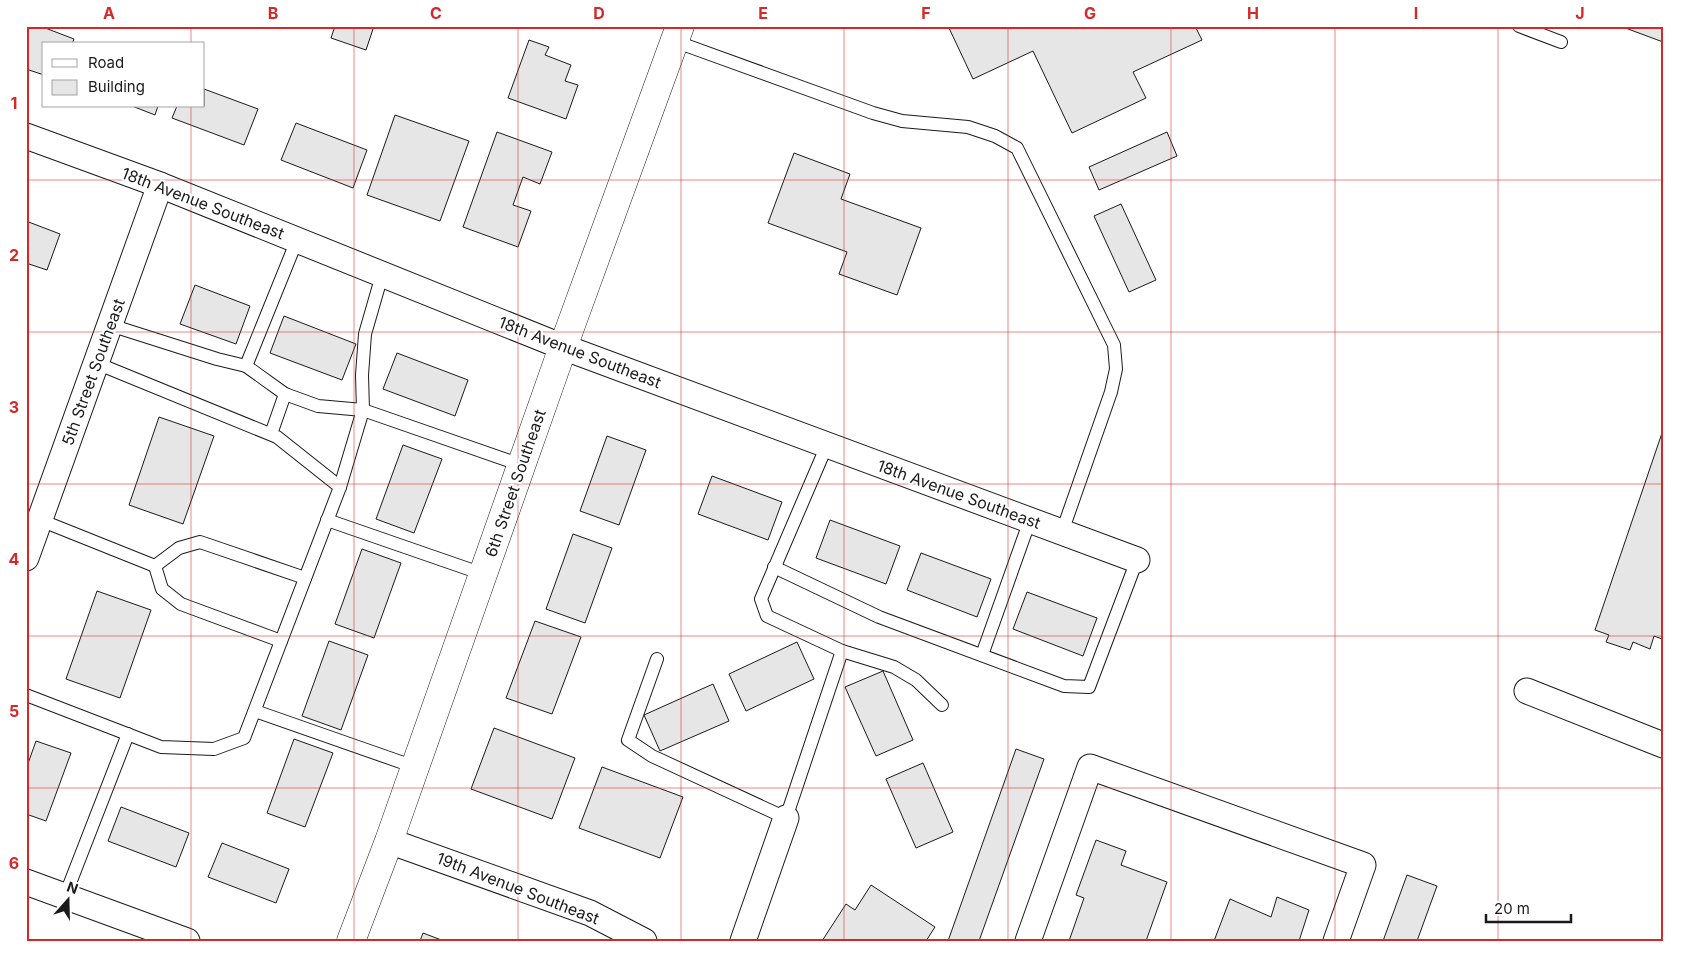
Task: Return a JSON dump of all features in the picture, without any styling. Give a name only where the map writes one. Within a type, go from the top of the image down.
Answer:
[{"type":"street","name":"6th Street Southeast","points":[[351,941],[389,841],[563,347],[677,34]]},
{"type":"street","name":"18th Avenue Southeast","points":[[26,136],[160,185],[563,347],[1136,560]]},
{"type":"street","name":"5th Street Southeast","points":[[26,558],[160,185]]},
{"type":"street","points":[[1527,691],[1663,745]]},
{"type":"street","points":[[1028,941],[1090,767],[1363,865],[1336,941]]},
{"type":"street","points":[[743,941],[786,818]]},
{"type":"street","name":"19th Avenue Southeast","points":[[389,841],[590,913],[616,934],[644,941]]},
{"type":"street","points":[[26,882],[188,941]]},
{"type":"lane","points":[[1518,26],[1560,42]]},
{"type":"lane","points":[[677,34],[873,113],[902,121],[968,127],[995,136],[1017,148],[1114,345],[1116,369],[1111,392],[1062,532]]},
{"type":"lane","points":[[246,366],[297,240]]},
{"type":"lane","points":[[26,695],[161,747],[214,749],[244,738],[340,487],[363,410],[362,375],[365,334],[382,274]]},
{"type":"lane","points":[[110,325],[217,359],[246,366],[286,394],[318,406],[363,410],[521,465]]},
{"type":"lane","points":[[96,363],[277,437],[340,487]]},
{"type":"lane","points":[[271,434],[286,394]]},
{"type":"lane","points":[[827,445],[761,599],[768,616],[842,651],[894,667],[916,680],[942,704]]},
{"type":"lane","points":[[40,520],[155,566]]},
{"type":"lane","points":[[327,520],[483,574]]},
{"type":"lane","points":[[982,656],[1030,520]]},
{"type":"lane","points":[[155,566],[179,548],[200,542],[306,578]]},
{"type":"lane","points":[[774,567],[879,617],[1064,686],[1089,687],[1136,560]]},
{"type":"lane","points":[[155,566],[162,589],[181,604],[281,641]]},
{"type":"lane","points":[[657,659],[628,740],[652,756],[786,818],[842,651]]},
{"type":"lane","points":[[254,711],[415,767]]},
{"type":"lane","points":[[65,896],[128,734]]},
{"type":"building","points":[[26,26],[40,26],[74,39],[73,42],[42,42],[42,74],[26,69]]},
{"type":"building","points":[[335,26],[374,26],[366,50],[331,38]]},
{"type":"building","points":[[953,26],[1195,26],[1202,40],[1133,72],[1146,98],[1072,133],[1033,51],[973,79],[949,28]]},
{"type":"building","points":[[1620,26],[1663,26],[1663,42]]},
{"type":"building","points":[[529,40],[549,47],[545,55],[571,65],[565,81],[578,85],[566,119],[508,98]]},
{"type":"building","points":[[205,89],[258,109],[244,145],[172,118],[176,108],[205,108]]},
{"type":"building","points":[[137,108],[157,108],[155,115]]},
{"type":"building","points":[[395,115],[469,141],[440,221],[367,195]]},
{"type":"building","points":[[296,123],[367,150],[353,188],[281,160]]},
{"type":"building","points":[[497,132],[552,152],[540,184],[523,177],[513,205],[531,211],[518,247],[463,227]]},
{"type":"building","points":[[1167,132],[1177,156],[1099,190],[1089,167]]},
{"type":"building","points":[[794,153],[850,174],[841,199],[921,228],[897,295],[839,274],[847,252],[768,223]]},
{"type":"building","points":[[1121,204],[1156,280],[1129,292],[1094,216]]},
{"type":"building","points":[[26,221],[60,234],[47,270],[26,263]]},
{"type":"building","points":[[195,285],[250,306],[236,344],[180,324]]},
{"type":"building","points":[[284,316],[356,344],[342,380],[270,353]]},
{"type":"building","points":[[397,353],[468,380],[455,416],[383,389]]},
{"type":"building","points":[[159,417],[214,436],[183,524],[129,505]]},
{"type":"building","points":[[1663,430],[1663,637],[1662,639],[1654,636],[1650,649],[1633,642],[1630,650],[1606,642],[1609,635],[1595,630]]},
{"type":"building","points":[[607,436],[646,450],[619,525],[580,511]]},
{"type":"building","points":[[403,445],[442,459],[414,533],[376,519]]},
{"type":"building","points":[[712,476],[782,502],[768,540],[698,514]]},
{"type":"building","points":[[830,520],[900,546],[886,584],[816,558]]},
{"type":"building","points":[[573,534],[612,548],[585,623],[546,609]]},
{"type":"building","points":[[362,549],[401,563],[374,638],[335,624]]},
{"type":"building","points":[[921,553],[991,579],[977,617],[907,590]]},
{"type":"building","points":[[97,591],[151,610],[120,698],[66,679]]},
{"type":"building","points":[[1027,592],[1097,618],[1083,656],[1013,629]]},
{"type":"building","points":[[535,621],[581,637],[552,714],[506,698]]},
{"type":"building","points":[[329,641],[368,655],[341,730],[302,716]]},
{"type":"building","points":[[797,642],[814,679],[746,711],[729,674]]},
{"type":"building","points":[[883,671],[913,740],[876,756],[845,687]]},
{"type":"building","points":[[713,684],[729,721],[660,751],[644,715]]},
{"type":"building","points":[[494,728],[575,758],[552,819],[471,789]]},
{"type":"building","points":[[294,739],[333,753],[305,827],[267,813]]},
{"type":"building","points":[[36,741],[71,753],[46,821],[26,814],[26,769]]},
{"type":"building","points":[[1016,749],[1044,759],[979,941],[948,941]]},
{"type":"building","points":[[923,763],[953,832],[916,848],[886,779]]},
{"type":"building","points":[[602,767],[683,797],[660,858],[579,828]]},
{"type":"building","points":[[121,807],[189,833],[176,867],[108,841]]},
{"type":"building","points":[[1096,840],[1126,851],[1121,865],[1167,882],[1146,941],[1069,941],[1084,898],[1076,895]]},
{"type":"building","points":[[222,843],[289,869],[276,903],[208,877]]},
{"type":"building","points":[[1407,875],[1437,886],[1417,941],[1383,941]]},
{"type":"building","points":[[871,885],[935,927],[926,941],[822,941],[846,904],[855,910]]},
{"type":"building","points":[[1277,897],[1309,910],[1299,941],[1214,941],[1230,899],[1271,917]]},
{"type":"building","points":[[423,933],[444,941],[420,941]]}]
